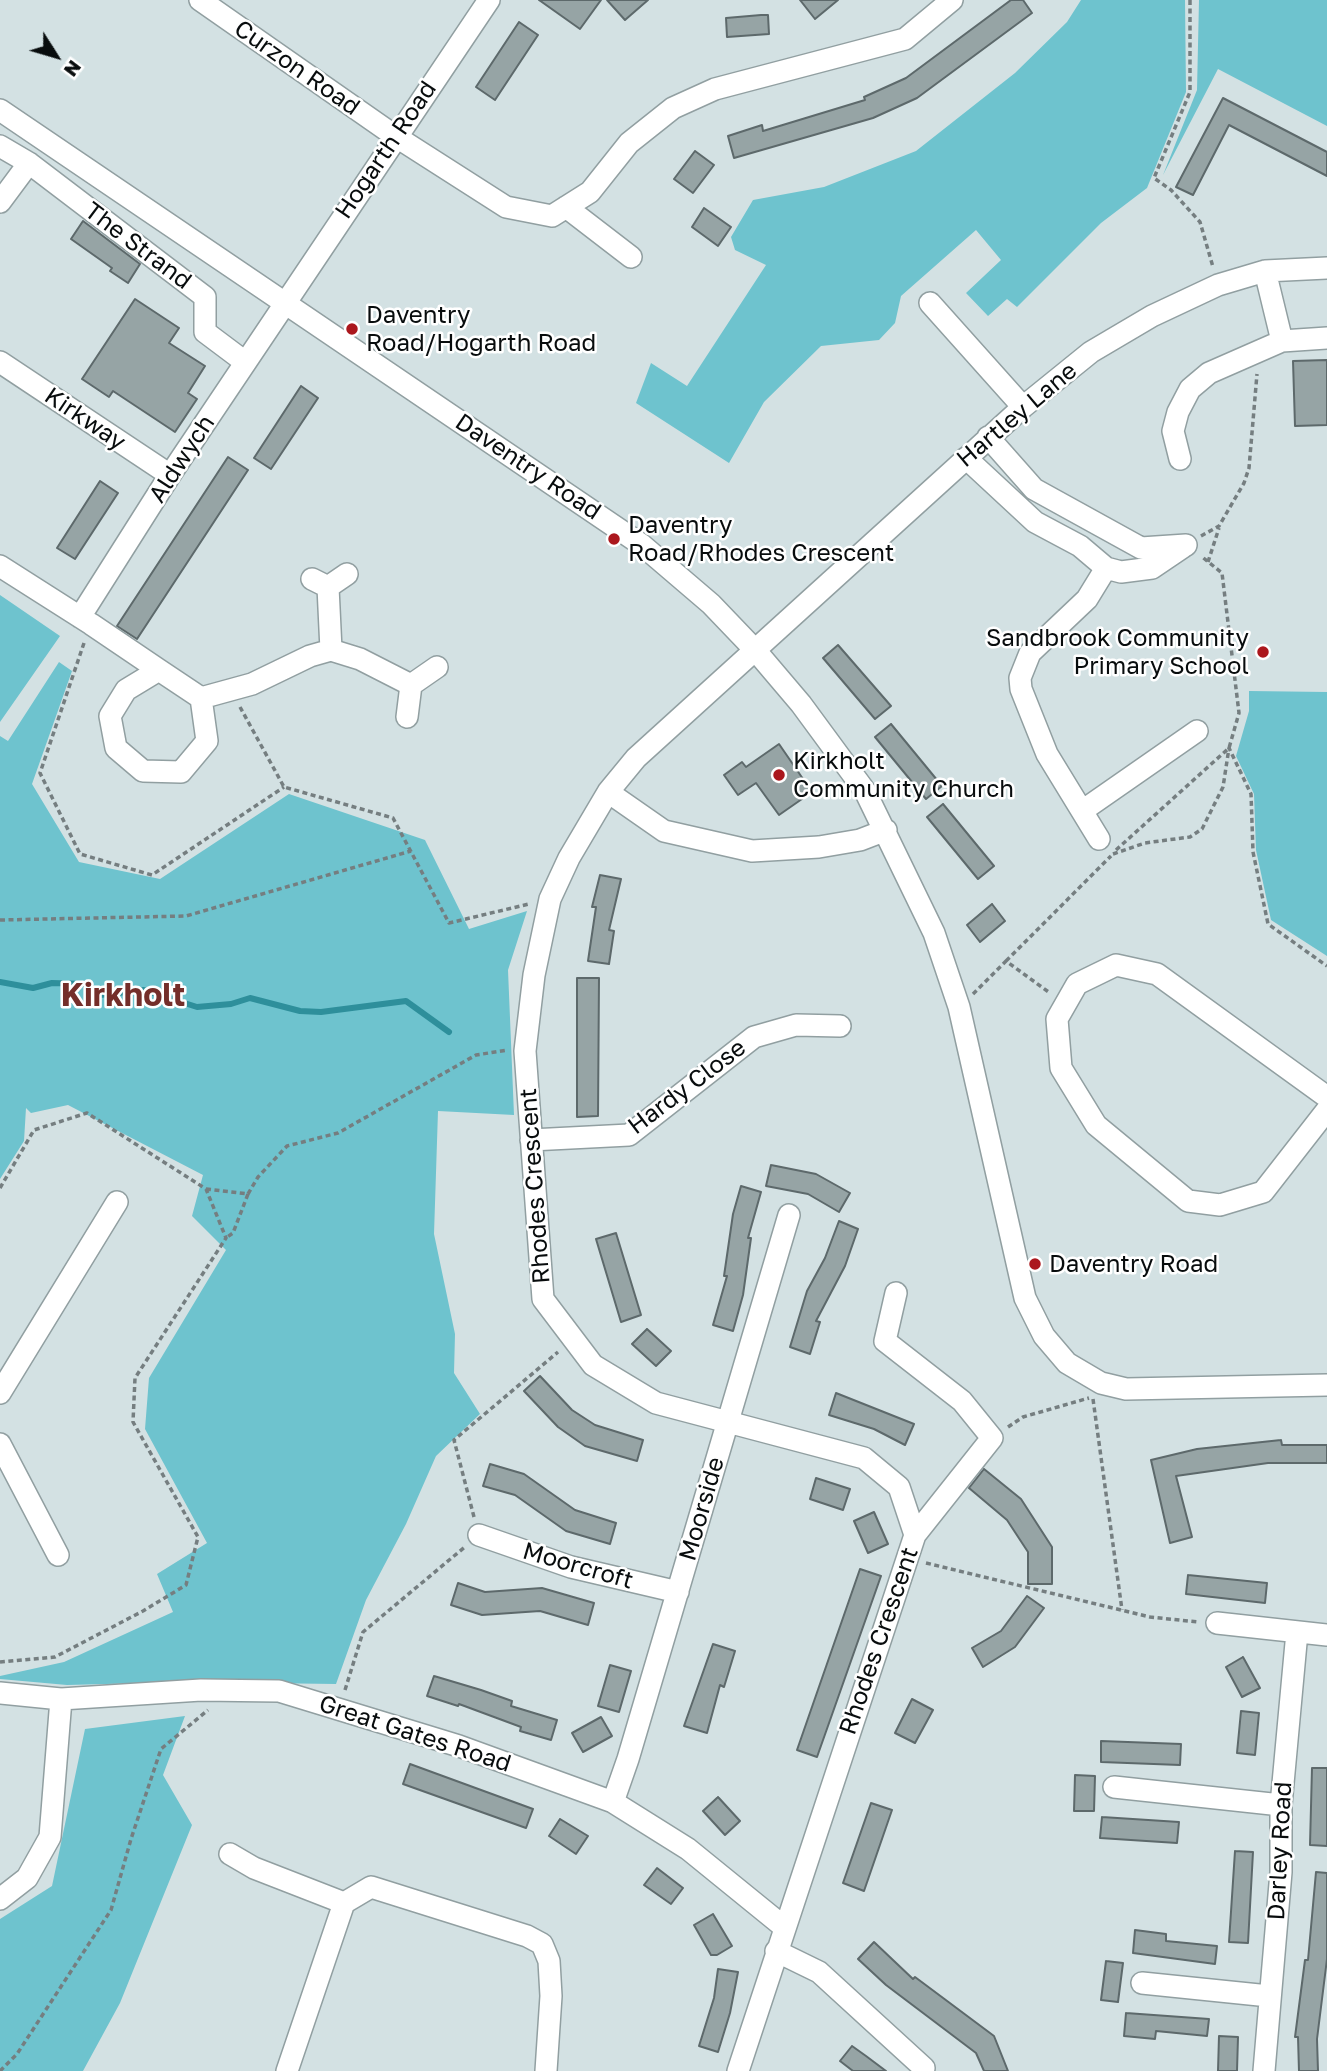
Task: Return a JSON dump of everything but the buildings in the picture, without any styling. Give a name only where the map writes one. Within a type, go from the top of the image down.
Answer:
[{"type":"street","name":"Curzon Road","points":[[200,0],[395,136],[506,207],[552,216],[566,207]]},
{"type":"street","name":"Hogarth Road","points":[[285,301],[489,0]]},
{"type":"street","points":[[631,257],[566,207],[590,192],[629,143],[673,108],[715,89],[905,39],[951,0]]},
{"type":"street","name":"Daventry Road","points":[[0,110],[642,545],[711,604],[757,651],[865,792],[886,830],[934,933],[959,1007],[1025,1298],[1032,1316],[1067,1363],[1097,1390],[1327,1385]]},
{"type":"street","name":"The Strand","points":[[0,146],[29,163],[205,297],[205,332],[245,362]]},
{"type":"street","points":[[0,202],[29,163]]},
{"type":"street","name":"Hartley Lane","points":[[757,651],[988,437],[1091,352],[1152,316],[1218,285],[1265,271],[1327,268]]},
{"type":"street","points":[[1265,271],[1282,341]]},
{"type":"street","name":"Aldwych","points":[[85,621],[170,475],[285,301]]},
{"type":"street","points":[[930,303],[1023,407]]},
{"type":"street","points":[[1180,459],[1173,430],[1178,412],[1190,389],[1209,373],[1282,341],[1327,338]]},
{"type":"street","name":"Kirkway","points":[[0,362],[170,475]]},
{"type":"street","points":[[988,437],[1034,489],[1141,548],[1186,545]]},
{"type":"street","points":[[966,458],[1035,522],[1080,546],[1106,568],[1121,572],[1152,568],[1186,545]]},
{"type":"street","points":[[0,566],[85,621],[159,670],[201,698],[207,741],[181,772],[143,771],[116,748],[110,716],[126,690],[159,670]]},
{"type":"street","points":[[1105,847],[1047,754],[1021,689],[1020,678],[1030,653],[1087,599],[1106,568]]},
{"type":"street","points":[[331,650],[320,583],[347,574]]},
{"type":"street","points":[[201,698],[231,690],[331,650],[360,659],[411,685]]},
{"type":"street","name":"Rhodes Crescent","points":[[738,2071],[915,1535],[898,1487],[864,1458],[656,1403],[593,1365],[542,1299],[525,1051],[534,975],[550,900],[569,858],[608,792],[636,758],[757,651]]},
{"type":"street","points":[[407,717],[411,685],[437,667]]},
{"type":"street","points":[[1082,811],[1197,731]]},
{"type":"street","points":[[608,792],[664,831],[752,850],[819,847],[860,840],[886,830]]},
{"type":"street","points":[[1327,1097],[1157,974],[1116,965],[1076,984],[1057,1020],[1061,1068],[1096,1125],[1188,1201],[1220,1205],[1263,1192],[1327,1110]]},
{"type":"street","name":"Hardy Close","points":[[531,1140],[629,1135],[754,1037],[796,1025],[840,1026]]},
{"type":"street","points":[[0,1393],[117,1202]]},
{"type":"street","name":"Moorside","points":[[613,1802],[789,1215]]},
{"type":"street","points":[[896,1293],[885,1342],[962,1401],[992,1438],[915,1535]]},
{"type":"street","points":[[0,1444],[58,1555]]},
{"type":"street","name":"Moorcroft","points":[[479,1535],[571,1567],[678,1592]]},
{"type":"street","points":[[1217,1623],[1327,1635]]},
{"type":"street","name":"Darley Road","points":[[1264,2071],[1281,1872],[1281,1805],[1297,1632]]},
{"type":"street","name":"Great Gates Road","points":[[0,1693],[61,1699],[222,1690],[279,1690],[459,1746],[613,1802],[688,1849],[784,1927]]},
{"type":"street","points":[[0,1899],[27,1878],[50,1837],[61,1699]]},
{"type":"street","points":[[1114,1787],[1281,1805]]},
{"type":"street","points":[[229,1854],[254,1868],[344,1903]]},
{"type":"street","points":[[287,2071],[344,1903],[371,1887],[527,1936],[542,1944],[549,1961],[551,1996],[546,2071]]},
{"type":"street","points":[[776,1951],[819,1972],[924,2068]]},
{"type":"street","points":[[1142,1983],[1269,1996]]},
{"type":"path","points":[[1190,0],[1190,92],[1154,178],[1171,190],[1200,222],[1218,285]]},
{"type":"path","points":[[1208,562],[1219,526],[1244,484],[1249,468],[1257,372]]},
{"type":"path","points":[[1105,847],[1190,837],[1202,829],[1223,787],[1229,748],[1239,713],[1222,573],[1186,545],[1219,526]]},
{"type":"path","points":[[85,621],[40,773],[80,854],[152,875],[284,787]]},
{"type":"path","points":[[231,690],[284,787],[393,818],[449,922],[550,900]]},
{"type":"path","points":[[959,1007],[1006,961],[1105,847],[1229,748]]},
{"type":"path","points":[[1229,748],[1251,794],[1253,852],[1268,924],[1327,966]]},
{"type":"path","points":[[0,920],[186,916],[411,851]]},
{"type":"path","points":[[1006,961],[1065,1004]]},
{"type":"path","points":[[0,1662],[55,1657],[186,1585],[198,1537],[133,1422],[135,1378],[226,1238],[233,1233],[248,1194],[258,1177],[287,1146],[349,1127],[476,1055],[501,1050],[525,1051]]},
{"type":"path","points":[[0,1188],[34,1130],[87,1113],[206,1189],[248,1194]]},
{"type":"path","points":[[206,1189],[226,1238]]},
{"type":"path","points":[[339,1709],[363,1632],[479,1535],[454,1440],[573,1339]]},
{"type":"path","points":[[992,1438],[1023,1417],[1097,1390],[1122,1611]]},
{"type":"path","points":[[907,1558],[1150,1618],[1217,1623]]},
{"type":"path","points":[[0,2071],[17,2054],[111,1910],[161,1749],[218,1702],[222,1690]]},
{"type":"shaded area","points":[[1081,0],[1185,0],[1186,92],[1147,188],[1101,223],[1017,307],[1007,299],[988,316],[966,293],[1001,260],[976,230],[901,296],[895,323],[879,340],[821,346],[764,402],[729,463],[636,403],[651,363],[687,386],[766,265],[735,250],[731,237],[753,200],[824,187],[916,151],[1015,73],[1067,22]]},
{"type":"shaded area","points":[[1199,0],[1327,0],[1327,126],[1218,69],[1163,175],[1197,90]]},
{"type":"shaded area","points":[[0,595],[60,636],[0,722]]},
{"type":"shaded area","points":[[59,662],[72,671],[32,784],[79,862],[160,879],[289,794],[425,840],[469,929],[527,911],[508,970],[514,1115],[438,1111],[434,1234],[455,1334],[454,1373],[480,1414],[436,1456],[406,1524],[366,1600],[336,1684],[184,1682],[67,1685],[0,1679],[0,1676],[64,1662],[173,1612],[157,1574],[207,1543],[145,1429],[149,1378],[226,1250],[192,1216],[203,1175],[68,1105],[31,1113],[26,1108],[24,1141],[0,1179],[0,736],[8,741]]},
{"type":"shaded area","points":[[1249,691],[1327,692],[1327,956],[1271,920],[1256,850],[1254,794],[1236,756],[1249,711]]},
{"type":"shaded area","points":[[185,1716],[163,1775],[192,1825],[120,2003],[83,2071],[0,2071],[0,1919],[52,1886],[85,1729]]},
{"type":"waterway","points":[[0,982],[33,988],[52,983],[84,984],[100,995],[144,990],[197,1007],[231,1004],[250,998],[300,1011],[321,1012],[406,1001],[449,1032]]},
{"type":"place","name":"Daventry Road/Hogarth Road","points":[[352,329]]},
{"type":"place","name":"Daventry Road/Rhodes Crescent","points":[[614,539]]},
{"type":"place","name":"Sandbrook Community Primary School","points":[[1263,652]]},
{"type":"place","name":"Kirkholt Community Church","points":[[779,775]]},
{"type":"place","name":"Daventry Road","points":[[1035,1264]]},
{"type":"district","name":"Kirkholt","points":[[123,996]]}]
